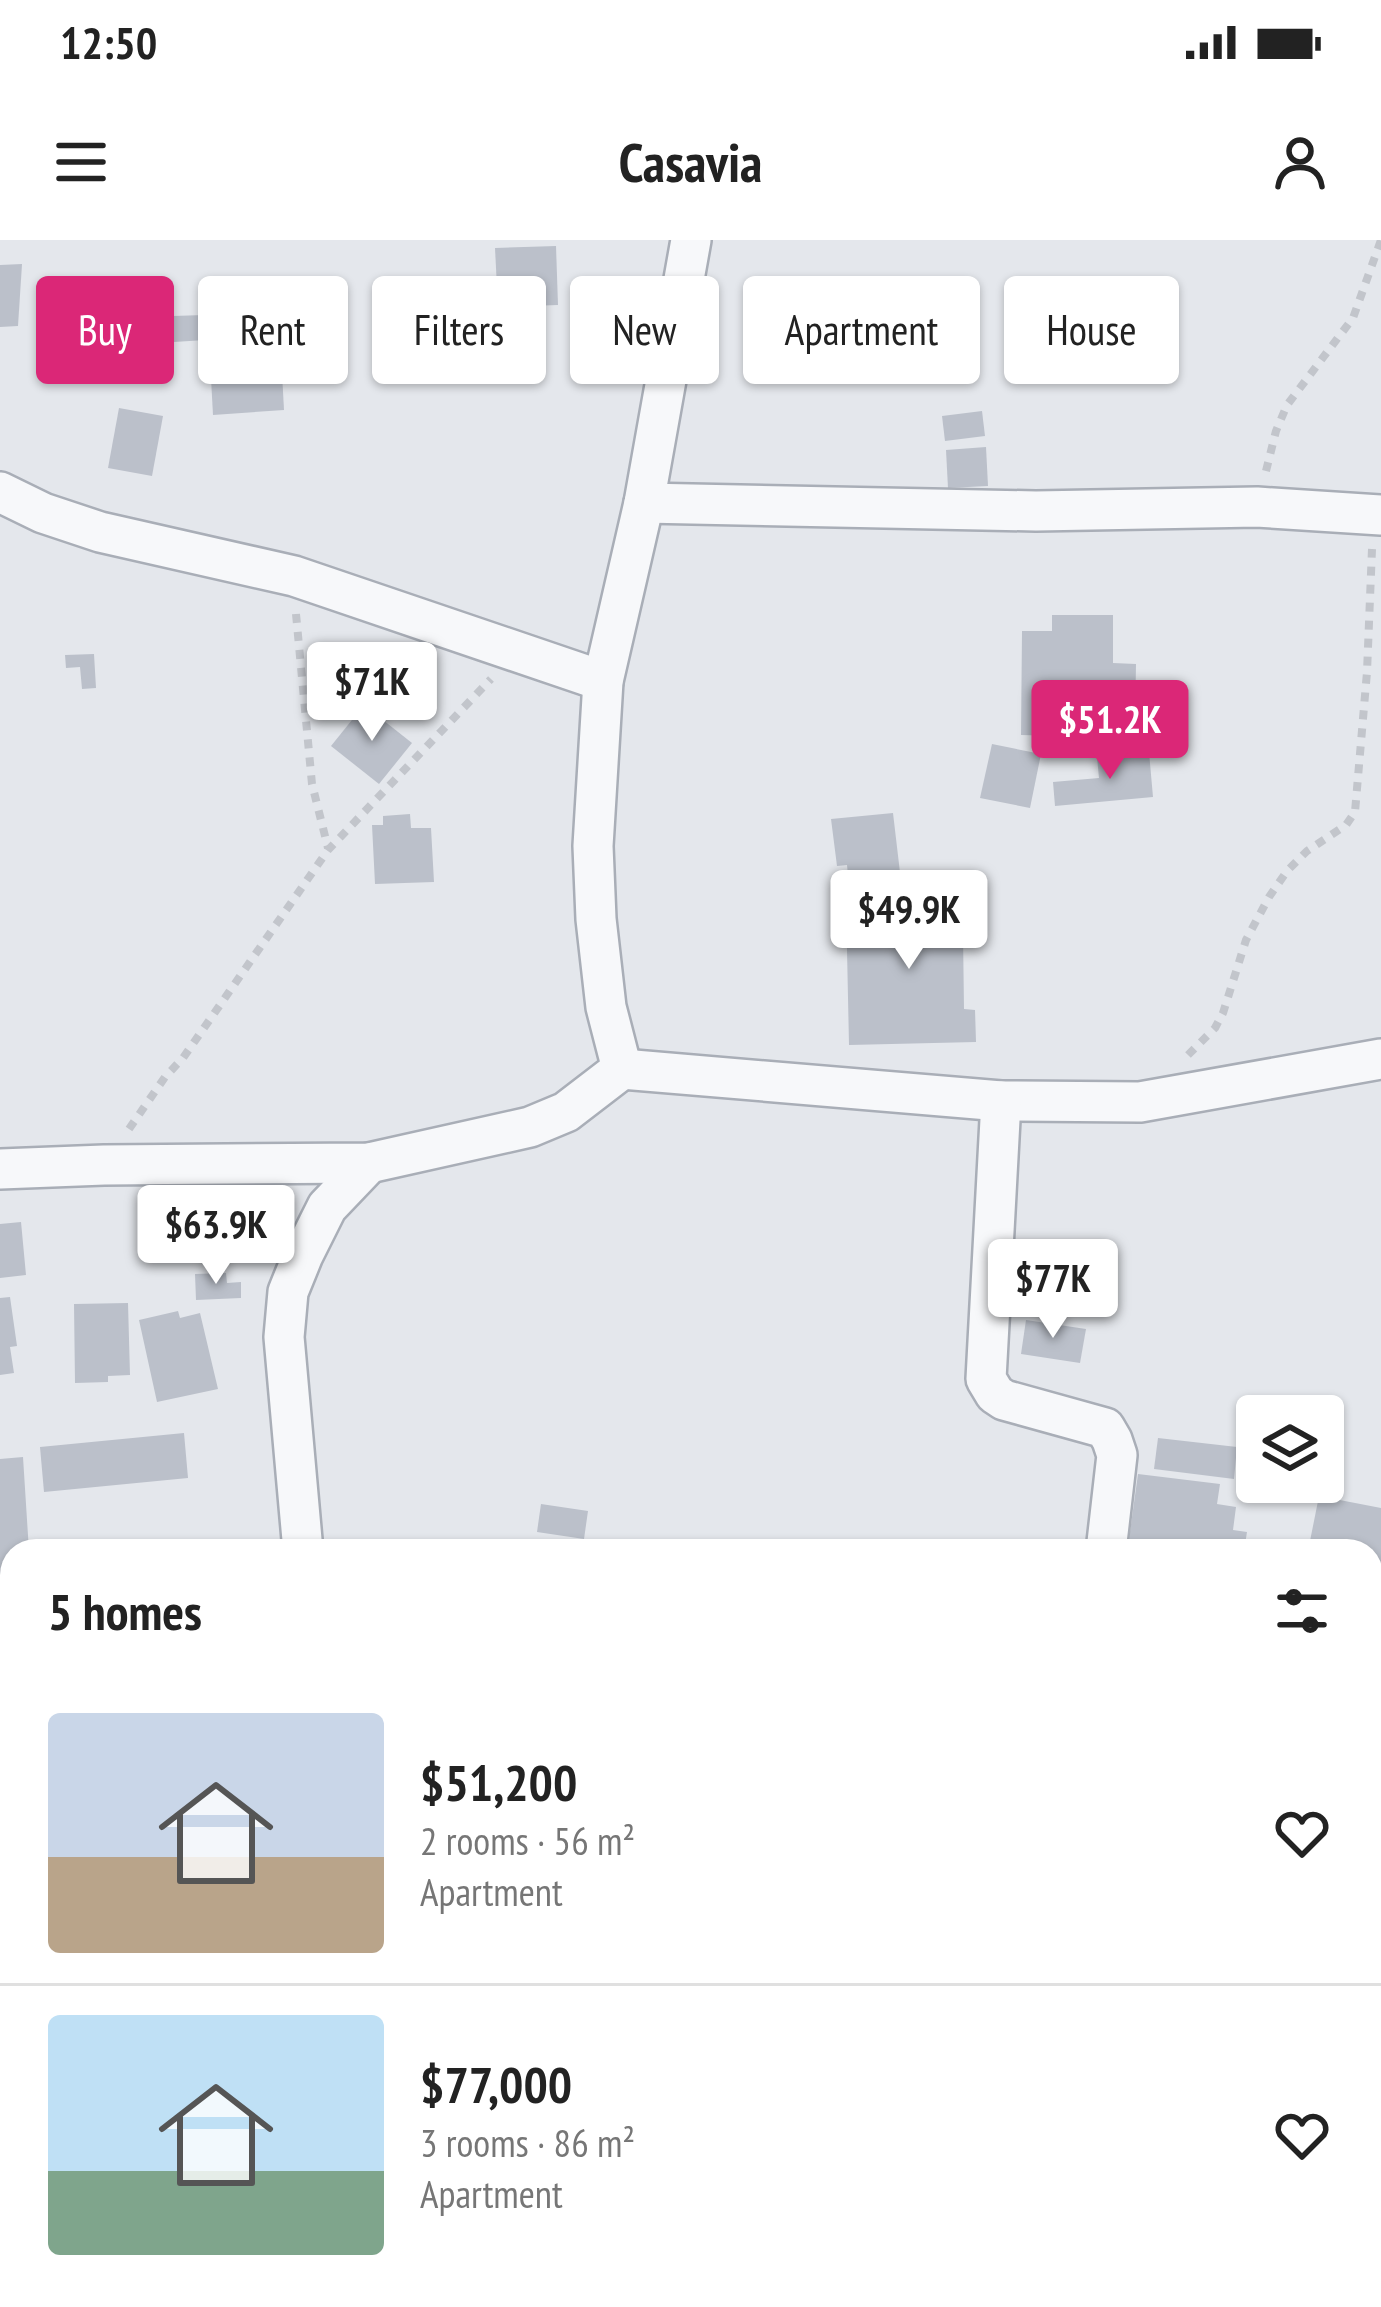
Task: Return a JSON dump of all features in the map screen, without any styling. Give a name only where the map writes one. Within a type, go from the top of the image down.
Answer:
[{"type":"street","points":[[622,1069],[606,1007],[592,846],[603,681],[644,502],[691,240]]},
{"type":"street","points":[[0,492],[100,532],[294,576],[603,681]]},
{"type":"street","points":[[644,502],[1036,511],[1257,508],[1377,515]]},
{"type":"street","points":[[0,1169],[370,1162],[530,1127],[566,1112],[622,1069],[1001,1101],[1140,1102],[1381,1059]]},
{"type":"street","points":[[1001,1101],[986,1379],[1004,1400],[1105,1428],[1117,1455],[1107,1539]]},
{"type":"street","points":[[303,1539],[284,1337],[288,1292],[327,1207],[370,1162]]},
{"type":"path","points":[[1257,508],[1286,405],[1353,318],[1381,240]]},
{"type":"path","points":[[1140,1102],[1215,1028],[1246,940],[1287,871],[1307,850],[1346,825],[1355,812],[1377,515]]},
{"type":"path","points":[[294,576],[312,784],[328,850]]},
{"type":"path","points":[[104,1165],[328,850],[516,653]]},
{"type":"building","points":[[556,246],[558,305],[546,305],[546,276],[496,276],[495,248]]},
{"type":"building","points":[[22,264],[18,326],[0,327],[0,265]]},
{"type":"building","points":[[198,315],[198,340],[174,342],[174,316]]},
{"type":"building","points":[[211,384],[283,384],[284,410],[213,415]]},
{"type":"building","points":[[119,408],[163,416],[152,476],[108,468]]},
{"type":"building","points":[[982,411],[985,436],[945,441],[942,416]]},
{"type":"building","points":[[986,447],[988,486],[948,488],[946,450]]},
{"type":"building","points":[[1052,615],[1113,615],[1113,663],[1136,664],[1135,722],[1060,724],[1060,736],[1021,735],[1022,631],[1052,631]]},
{"type":"building","points":[[94,654],[96,688],[82,689],[80,667],[66,668],[65,655]]},
{"type":"building","points":[[364,705],[412,743],[379,784],[331,746]]},
{"type":"building","points":[[992,744],[1041,754],[1030,808],[980,798]]},
{"type":"building","points":[[1149,752],[1153,797],[1055,806],[1053,782],[1099,778],[1097,757]]},
{"type":"building","points":[[893,813],[901,881],[849,886],[847,865],[837,866],[831,819]]},
{"type":"building","points":[[410,814],[411,828],[431,828],[434,882],[375,884],[372,825],[383,825],[383,816]]},
{"type":"building","points":[[976,899],[977,933],[963,934],[964,1009],[975,1010],[976,1042],[849,1045],[846,902]]},
{"type":"building","points":[[202,1170],[255,1177],[245,1246],[179,1237],[186,1186],[200,1187]]},
{"type":"building","points":[[21,1222],[26,1275],[0,1278],[0,1224]]},
{"type":"building","points":[[226,1273],[227,1283],[241,1282],[241,1298],[196,1300],[195,1274]]},
{"type":"building","points":[[10,1297],[17,1346],[10,1347],[14,1373],[0,1375],[0,1298]]},
{"type":"building","points":[[128,1303],[130,1375],[108,1376],[108,1382],[75,1383],[74,1304]]},
{"type":"building","points":[[178,1311],[180,1318],[200,1313],[218,1389],[157,1402],[139,1320]]},
{"type":"building","points":[[1026,1320],[1086,1329],[1080,1363],[1021,1354]]},
{"type":"building","points":[[184,1433],[188,1478],[44,1492],[40,1447]]},
{"type":"building","points":[[1158,1438],[1236,1447],[1234,1479],[1154,1469]]},
{"type":"building","points":[[23,1457],[28,1539],[0,1539],[0,1459]]},
{"type":"building","points":[[1138,1474],[1220,1484],[1217,1504],[1236,1507],[1233,1530],[1247,1532],[1246,1539],[1129,1539]]},
{"type":"building","points":[[1344,1501],[1381,1508],[1381,1539],[1310,1539],[1318,1503]]},
{"type":"building","points":[[541,1504],[588,1511],[584,1539],[537,1532]]}]
